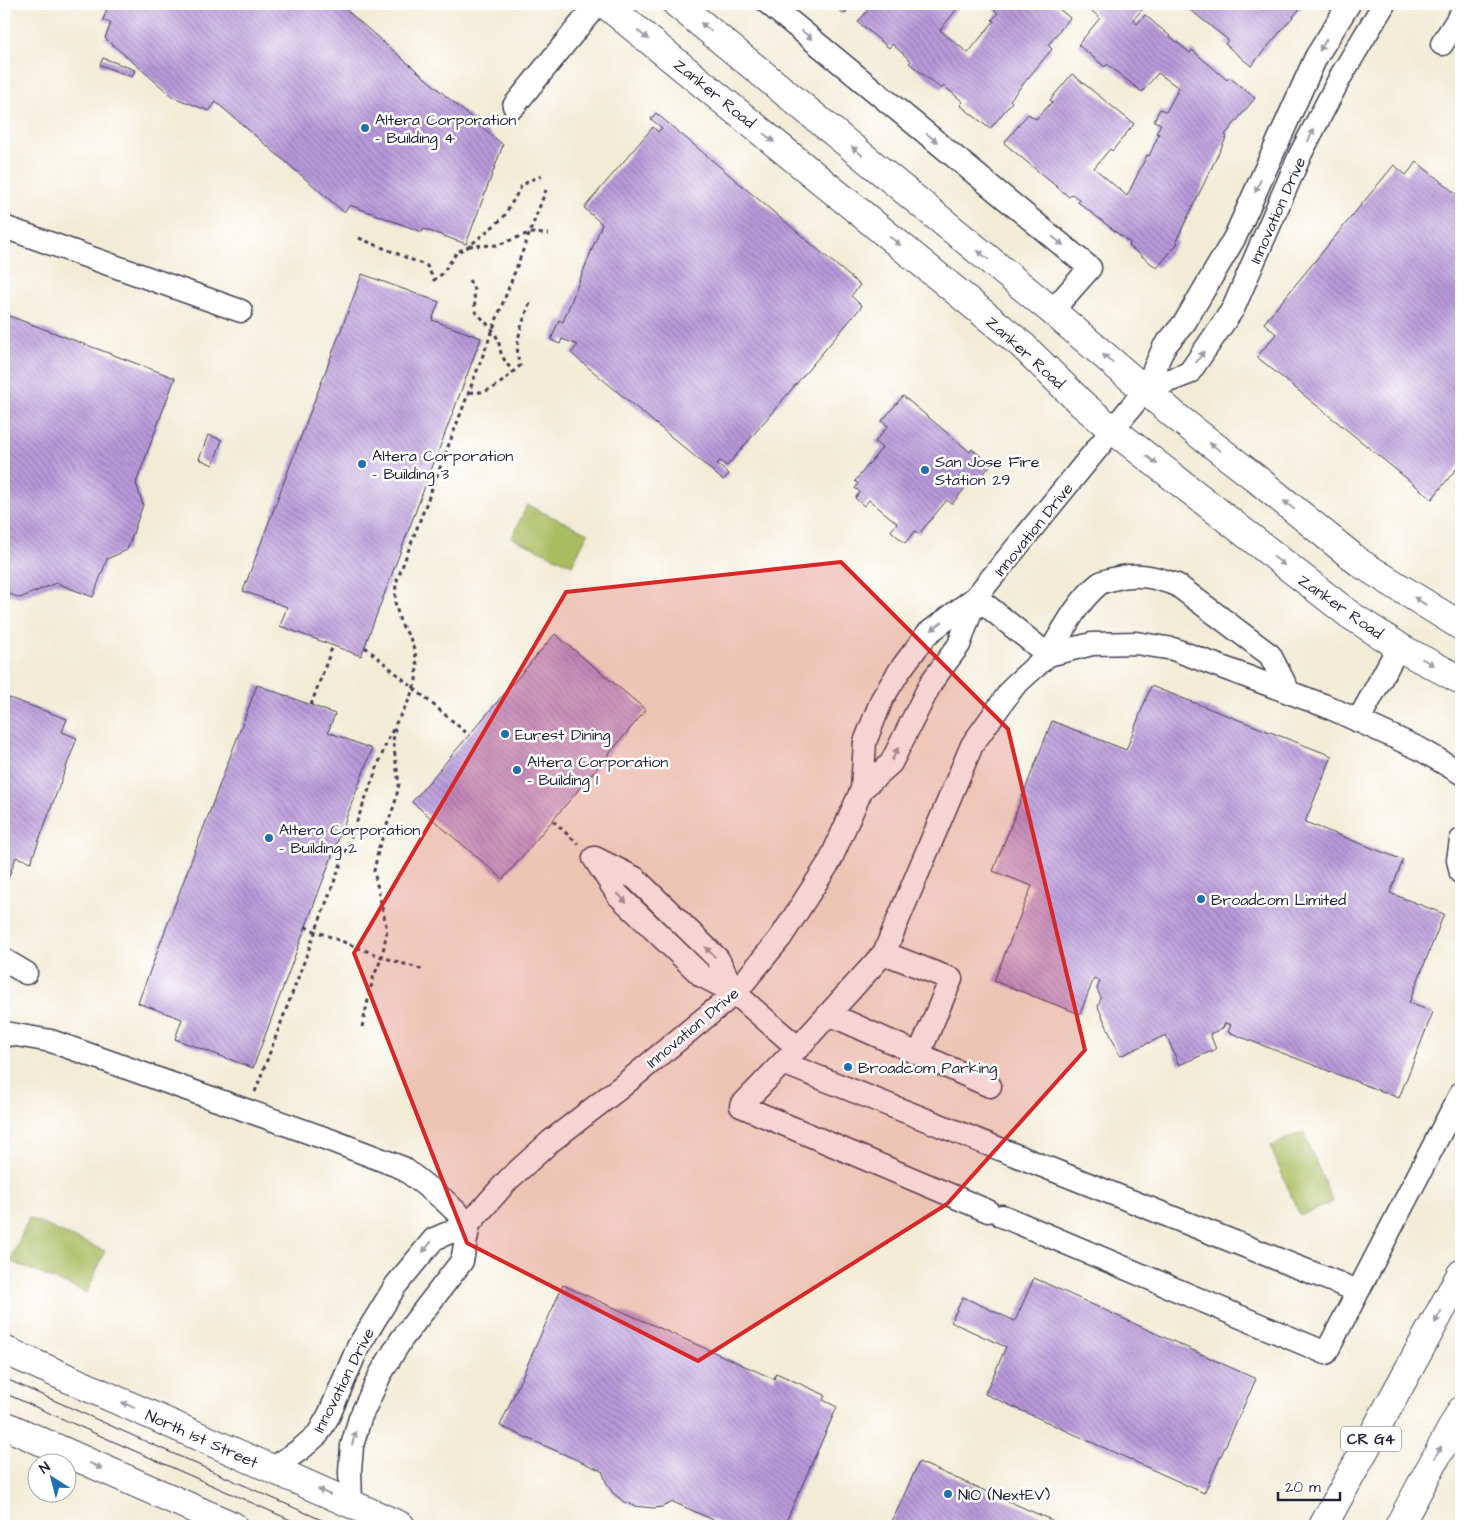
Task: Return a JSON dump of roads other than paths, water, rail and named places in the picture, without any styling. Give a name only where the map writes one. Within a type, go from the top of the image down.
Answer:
[{"type":"main road","name":"Zanker Road","points":[[606,4],[1022,345],[1113,430],[1350,615],[1399,646],[1461,680]]},
{"type":"main road","points":[[677,4],[1052,311],[1178,418],[1360,563],[1461,626]]},
{"type":"main road","name":"CR G4","points":[[1322,1526],[1461,1274]]},
{"type":"main road","name":"North 1st Street","points":[[4,1350],[401,1526]]},
{"type":"main road","points":[[1399,1526],[1461,1411]]},
{"type":"main road","points":[[4,1425],[233,1526]]},
{"type":"street","points":[[514,106],[596,4]]},
{"type":"street","points":[[769,4],[1090,268],[1052,311]]},
{"type":"street","name":"Innovation Drive","points":[[272,1469],[301,1449],[318,1434],[329,1415],[358,1347],[396,1285],[434,1239],[469,1224],[508,1180],[551,1141],[621,1087],[735,993],[781,937],[805,904],[830,862],[862,789],[865,742],[882,699],[900,670],[927,634],[976,597],[1145,390],[1164,347],[1185,322],[1235,237],[1316,57],[1349,4]]},
{"type":"street","name":"Innovation Drive","points":[[1145,390],[1189,373],[1233,310],[1302,153],[1342,74],[1384,4]]},
{"type":"street","points":[[1442,44],[1461,14]]},
{"type":"street","points":[[4,227],[241,312]]},
{"type":"street","points":[[1288,692],[1270,655],[1177,585],[1144,575],[1122,576],[1101,582],[1083,600],[1048,655],[1014,686],[972,745],[884,953],[742,1106],[1326,1353],[1461,1093]]},
{"type":"street","points":[[976,597],[1048,655]]},
{"type":"street","name":"Innovation Drive","points":[[862,789],[891,763],[932,681],[959,645],[976,597]]},
{"type":"street","points":[[1048,655],[1092,644],[1136,643],[1173,649],[1326,706],[1420,749],[1461,773]]},
{"type":"street","points":[[1358,721],[1399,646]]},
{"type":"street","points":[[1461,840],[1458,860],[1461,873]]},
{"type":"street","points":[[594,858],[618,895],[702,976],[735,993],[791,1055],[1358,1291]]},
{"type":"street","points":[[884,953],[951,979],[919,1054]]},
{"type":"street","points":[[4,960],[26,973]]},
{"type":"street","points":[[829,1014],[990,1086]]},
{"type":"street","points":[[4,1037],[5,1033],[50,1041],[330,1140],[403,1168],[444,1200],[469,1224]]},
{"type":"street","name":"Innovation Drive","points":[[351,1504],[350,1471],[352,1446],[360,1418],[380,1375],[401,1340],[462,1261],[469,1224]]},
{"type":"tram line","points":[[4,1378],[335,1526]]},
{"type":"tram line","points":[[4,1393],[304,1526]]},
{"type":"place","name":"Altera Corporation - Building 4","points":[[365,128]]},
{"type":"place","name":"Altera Corporation - Building 3","points":[[362,464]]},
{"type":"place","name":"San Jose Fire Station 29","points":[[925,470]]},
{"type":"place","name":"Eurest Dining","points":[[505,734]]},
{"type":"place","name":"Altera Corporation - Building 1","points":[[517,770]]},
{"type":"place","name":"Altera Corporation - Building 2","points":[[269,838]]},
{"type":"place","name":"Broadcom Limited","points":[[1201,899]]},
{"type":"place","name":"Broadcom Parking","points":[[848,1067]]},
{"type":"place","name":"NIO (NextEV)","points":[[948,1494]]}]
